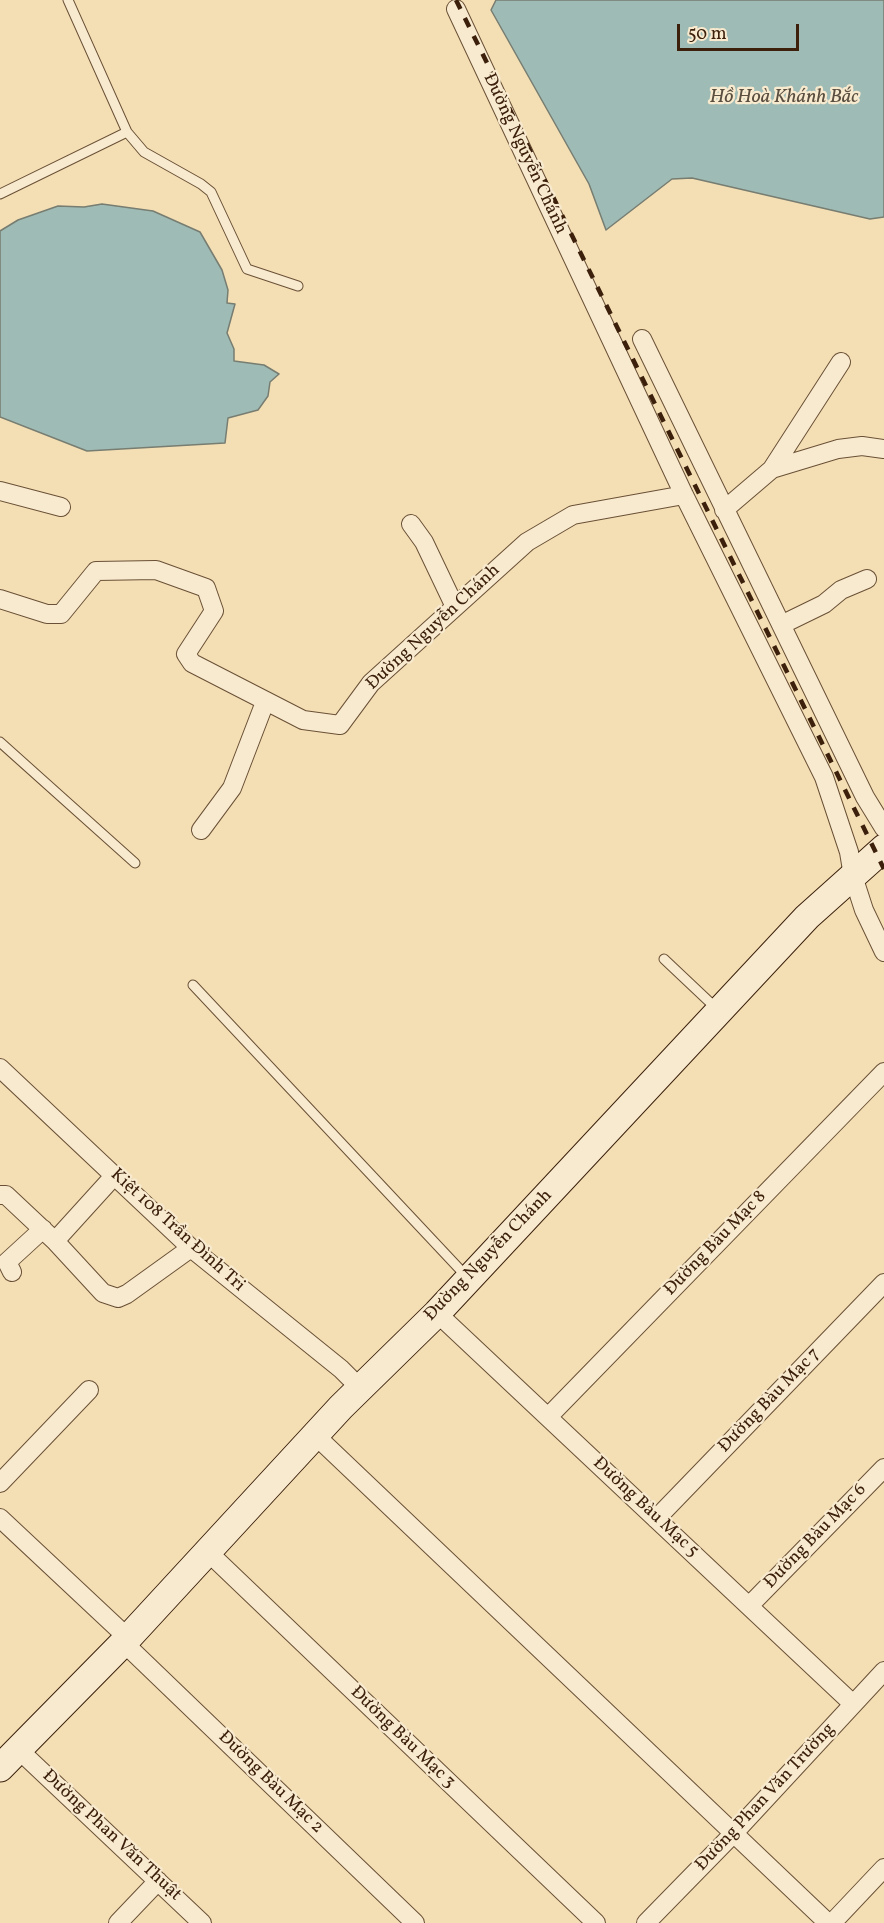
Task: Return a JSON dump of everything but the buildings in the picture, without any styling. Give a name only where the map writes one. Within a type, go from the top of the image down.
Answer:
[{"type":"street","name":"Đường Nguyễn Chánh","points":[[456,9],[684,495],[824,777],[849,852],[853,876]]},
{"type":"street","points":[[642,339],[865,796],[884,828]]},
{"type":"street","points":[[724,510],[772,470],[841,362]]},
{"type":"street","points":[[772,470],[838,449],[862,446],[884,448]]},
{"type":"street","points":[[0,491],[61,507]]},
{"type":"street","name":"Đường Nguyễn Chánh","points":[[0,599],[46,614],[61,614],[96,571],[156,570],[206,588],[214,611],[186,654],[192,663],[209,674],[303,720],[340,725],[371,683],[527,542],[573,515],[684,495]]},
{"type":"street","points":[[411,524],[424,542],[455,607]]},
{"type":"street","points":[[783,624],[824,604],[841,590],[867,579]]},
{"type":"street","points":[[201,830],[232,788],[265,702]]},
{"type":"street","name":"Đường Nguyễn Chánh","points":[[10,1759],[126,1641],[360,1388],[437,1313],[807,917],[884,848]]},
{"type":"street","points":[[853,876],[864,910],[884,952]]},
{"type":"street","name":"Kiệt 108 Trần Đình Tri","points":[[0,1068],[190,1248],[341,1370],[360,1388]]},
{"type":"street","name":"Đường Bàu Mạc 8","points":[[548,1417],[884,1072]]},
{"type":"street","points":[[12,1272],[7,1262],[49,1235],[114,1176]]},
{"type":"street","points":[[0,1195],[6,1195],[49,1235],[103,1293],[118,1298],[190,1248]]},
{"type":"street","name":"Đường Bàu Mạc 7","points":[[656,1519],[884,1283]]},
{"type":"street","name":"Đường Bàu Mạc 5","points":[[437,1313],[853,1704]]},
{"type":"street","points":[[3,1474],[89,1390]]},
{"type":"street","points":[[316,1436],[830,1923],[884,1868]]},
{"type":"street","name":"Đường Bàu Mạc 6","points":[[749,1606],[884,1468]]},
{"type":"street","points":[[0,1518],[126,1641]]},
{"type":"street","name":"Đường Bàu Mạc 3","points":[[209,1553],[596,1923]]},
{"type":"street","name":"Đường Bàu Mạc 2","points":[[126,1641],[415,1923]]},
{"type":"street","name":"Đường Phan Văn Trường","points":[[646,1923],[734,1833],[884,1671]]},
{"type":"street","name":"Đường Phan Văn Thuật","points":[[10,1759],[158,1881],[202,1923]]},
{"type":"street","points":[[118,1923],[158,1881]]},
{"type":"lane","points":[[68,0],[127,132],[144,152],[211,192],[247,269],[298,286]]},
{"type":"lane","points":[[0,194],[127,132]]},
{"type":"lane","points":[[0,742],[135,863]]},
{"type":"lane","points":[[664,959],[720,1011]]},
{"type":"lane","points":[[193,985],[469,1279]]},
{"type":"water","name":"Hồ Hoà Khánh Bắc","points":[[496,0],[884,0],[884,217],[870,219],[692,178],[672,179],[606,230],[589,184],[491,10]]},
{"type":"water","points":[[102,204],[153,211],[200,232],[222,270],[228,290],[227,303],[235,304],[227,333],[234,349],[234,361],[264,365],[279,374],[270,382],[268,396],[258,410],[228,418],[225,443],[87,451],[0,417],[0,231],[18,220],[58,206],[84,207]]},
{"type":"railway","points":[[456,0],[884,869]]}]
